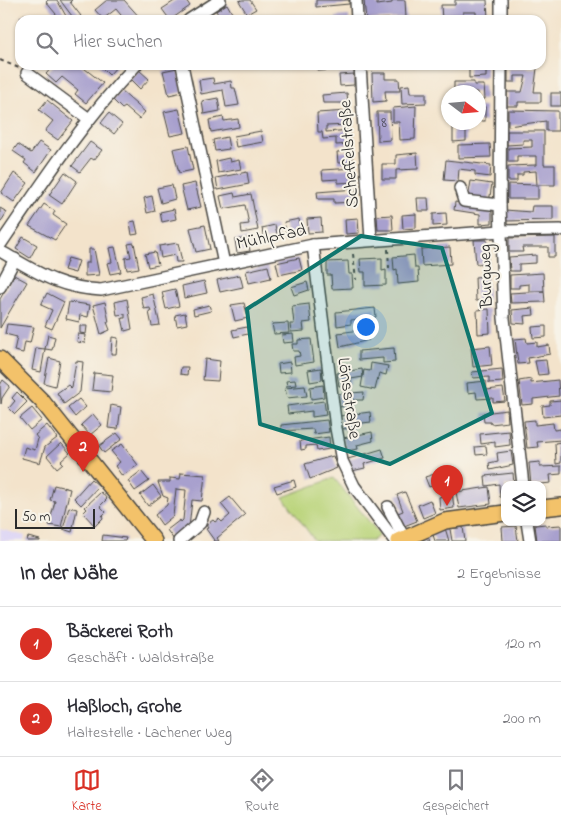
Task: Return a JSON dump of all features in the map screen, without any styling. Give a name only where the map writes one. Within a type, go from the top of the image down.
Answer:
[{"type":"main road","points":[[0,359],[37,395],[154,541]]},
{"type":"main road","points":[[546,508],[561,506]]},
{"type":"main road","points":[[399,540],[445,522],[501,514]]},
{"type":"street","points":[[197,15],[220,0]]},
{"type":"street","points":[[356,0],[357,15]]},
{"type":"street","points":[[501,0],[501,15]]},
{"type":"street","points":[[0,245],[43,181],[89,119],[132,70]]},
{"type":"street","points":[[183,70],[224,264]]},
{"type":"street","name":"Scheffelstraße","points":[[360,70],[371,240]]},
{"type":"street","name":"Burgweg","points":[[501,70],[500,205],[504,318],[523,481]]},
{"type":"street","points":[[27,73],[89,119]]},
{"type":"street","points":[[460,188],[464,201],[500,205]]},
{"type":"street","name":"Mühlpfad","points":[[0,251],[52,281],[78,289],[101,290],[313,245],[501,230],[561,230]]},
{"type":"street","name":"Lönsstraße","points":[[313,245],[336,428],[342,461],[354,486],[399,540]]},
{"type":"street","points":[[0,287],[15,260]]},
{"type":"street","points":[[388,507],[399,540]]},
{"type":"street","points":[[179,541],[200,523],[204,512]]},
{"type":"street","points":[[528,526],[530,541]]},
{"type":"path","points":[[0,60],[15,67]]},
{"type":"path","points":[[21,70],[27,73]]},
{"type":"path","points":[[387,239],[389,268]]},
{"type":"path","points":[[352,242],[356,280]]},
{"type":"highlighted area","points":[[361,236],[442,248],[492,413],[390,464],[260,424],[247,309]]},
{"type":"shaded area","points":[[0,529],[25,536],[24,541],[0,541]]},
{"type":"green space","points":[[334,478],[380,535],[372,541],[315,541],[283,497]]},
{"type":"building","points":[[48,0],[57,0],[65,15],[57,15],[46,2]]},
{"type":"building","points":[[60,0],[72,0],[70,2],[80,15],[71,15]]},
{"type":"building","points":[[107,0],[124,0],[138,15],[121,15],[116,9],[108,15],[99,15],[95,10]]},
{"type":"building","points":[[176,0],[186,0],[190,6],[177,15],[166,15],[162,9]]},
{"type":"building","points":[[250,0],[256,9],[247,14],[239,1]]},
{"type":"building","points":[[316,0],[349,0],[349,4],[316,7]]},
{"type":"building","points":[[364,0],[377,0],[377,5],[392,3],[392,0],[405,0],[406,15],[366,15]]},
{"type":"building","points":[[455,0],[487,0],[488,15],[476,15],[476,12],[463,12],[463,15],[442,15],[441,5],[455,5]]},
{"type":"building","points":[[227,4],[233,15],[219,15],[216,11]]},
{"type":"building","points":[[50,70],[86,70],[103,83],[86,103],[75,94],[78,90],[62,77],[56,83],[46,74]]},
{"type":"building","points":[[104,70],[114,70],[109,75]]},
{"type":"building","points":[[139,70],[149,79],[140,89],[130,79]]},
{"type":"building","points":[[178,70],[183,92],[169,95],[163,71]]},
{"type":"building","points":[[469,70],[486,70],[486,77],[469,78]]},
{"type":"building","points":[[508,70],[537,70],[534,92],[541,92],[541,102],[518,102],[518,106],[507,106],[507,92],[522,92],[526,76],[515,76],[515,82],[508,82]]},
{"type":"building","points":[[372,73],[385,73],[385,79],[399,79],[400,91],[385,91],[386,101],[373,102]]},
{"type":"building","points":[[354,74],[354,85],[340,86],[339,75]]},
{"type":"building","points":[[213,78],[214,84],[231,81],[232,88],[235,88],[239,105],[226,107],[223,90],[201,94],[199,80]]},
{"type":"building","points":[[454,82],[474,82],[474,85],[454,85]]},
{"type":"building","points":[[409,85],[410,93],[426,93],[426,103],[402,104],[401,86]]},
{"type":"building","points":[[121,91],[145,112],[139,119],[125,107],[122,109],[113,100]]},
{"type":"building","points":[[347,93],[348,103],[323,103],[322,95]]},
{"type":"building","points":[[551,93],[561,93],[561,106],[551,106]]},
{"type":"building","points":[[218,98],[220,111],[204,114],[202,101]]},
{"type":"building","points":[[47,100],[73,121],[58,140],[45,131],[53,121],[39,110]]},
{"type":"building","points":[[416,106],[415,139],[400,140],[399,122],[393,122],[393,108]]},
{"type":"building","points":[[179,109],[185,133],[170,136],[164,112]]},
{"type":"building","points":[[508,110],[558,111],[558,131],[546,131],[546,121],[508,126]]},
{"type":"building","points":[[348,111],[349,125],[326,126],[326,132],[350,130],[351,144],[336,145],[336,138],[323,139],[322,132],[318,132],[317,113]]},
{"type":"building","points":[[377,112],[390,112],[391,140],[378,141]]},
{"type":"building","points":[[109,113],[122,124],[114,134],[101,123]]},
{"type":"building","points":[[223,117],[224,121],[238,119],[239,127],[211,132],[209,120]]},
{"type":"building","points":[[453,130],[466,130],[466,141],[453,142]]},
{"type":"building","points":[[261,131],[263,142],[236,147],[234,136]]},
{"type":"building","points":[[507,131],[544,131],[544,165],[555,165],[555,185],[538,185],[538,199],[508,199],[508,184],[537,185],[536,171],[523,172],[523,175],[517,175],[517,181],[508,181],[508,166],[536,165],[536,156],[517,156],[517,162],[508,162],[508,148],[532,147],[532,140],[523,140],[523,144],[507,145]]},
{"type":"building","points":[[227,137],[229,149],[215,151],[213,140]]},
{"type":"building","points":[[39,142],[51,150],[36,172],[24,163],[26,160],[13,151],[18,144],[31,153]]},
{"type":"building","points":[[90,142],[102,150],[94,160],[91,158],[80,172],[72,166]]},
{"type":"building","points":[[490,144],[491,157],[458,158],[458,145]]},
{"type":"building","points":[[188,146],[193,170],[179,173],[173,149]]},
{"type":"building","points":[[352,151],[353,162],[338,163],[337,152]]},
{"type":"building","points":[[417,153],[418,169],[396,170],[396,179],[382,179],[382,164],[396,164],[396,155]]},
{"type":"building","points":[[229,158],[230,162],[239,160],[241,169],[218,173],[216,161]]},
{"type":"building","points":[[446,160],[491,165],[490,177],[475,175],[475,171],[459,169],[458,181],[444,180]]},
{"type":"building","points":[[354,168],[355,182],[338,183],[338,179],[323,180],[322,170]]},
{"type":"building","points":[[65,172],[77,181],[62,204],[49,195]]},
{"type":"building","points":[[247,172],[249,184],[218,190],[216,178]]},
{"type":"building","points":[[14,173],[28,183],[14,202],[1,193]]},
{"type":"building","points":[[471,181],[492,184],[489,202],[468,199]]},
{"type":"building","points":[[195,183],[201,207],[187,210],[181,186]]},
{"type":"building","points":[[172,185],[175,199],[161,203],[157,188]]},
{"type":"building","points":[[356,189],[357,202],[334,203],[334,199],[318,199],[317,192]]},
{"type":"building","points":[[234,193],[235,197],[251,194],[258,230],[242,233],[241,225],[249,224],[245,205],[223,209],[220,196]]},
{"type":"building","points":[[152,196],[155,211],[147,213],[144,198]]},
{"type":"building","points":[[417,198],[428,198],[429,211],[418,211]]},
{"type":"building","points":[[455,202],[492,208],[492,223],[480,224],[480,214],[454,210]]},
{"type":"building","points":[[44,204],[55,211],[53,215],[66,224],[55,240],[29,226]]},
{"type":"building","points":[[532,206],[553,206],[553,220],[505,221],[505,210],[531,212]]},
{"type":"building","points":[[0,208],[7,212],[0,223]]},
{"type":"building","points":[[174,209],[176,219],[162,222],[160,212]]},
{"type":"building","points":[[446,213],[447,225],[433,226],[433,214]]},
{"type":"building","points":[[416,214],[416,228],[403,229],[402,215]]},
{"type":"building","points":[[392,215],[393,230],[378,230],[377,216]]},
{"type":"building","points":[[321,218],[322,232],[308,233],[307,219]]},
{"type":"building","points":[[358,218],[359,233],[346,234],[345,219]]},
{"type":"building","points":[[299,219],[301,233],[287,236],[284,222]]},
{"type":"building","points":[[135,221],[138,234],[132,235],[130,222]]},
{"type":"building","points":[[205,225],[210,249],[196,252],[190,228]]},
{"type":"building","points":[[275,225],[278,238],[264,240],[262,228]]},
{"type":"building","points":[[23,237],[37,245],[30,258],[16,249]]},
{"type":"building","points":[[555,237],[555,257],[548,257],[548,247],[522,247],[523,252],[509,252],[509,238]]},
{"type":"building","points":[[248,238],[250,251],[237,253],[235,240]]},
{"type":"building","points":[[474,240],[487,240],[488,263],[476,264]]},
{"type":"building","points":[[134,243],[139,268],[127,270],[125,258],[131,257],[128,244]]},
{"type":"building","points":[[178,243],[182,262],[176,262],[175,255],[161,258],[159,246]]},
{"type":"building","points":[[115,247],[121,272],[110,274],[107,263],[112,262],[109,248]]},
{"type":"building","points":[[450,247],[451,264],[422,266],[421,249]]},
{"type":"building","points":[[89,249],[94,249],[99,275],[85,276],[85,263],[89,263]]},
{"type":"building","points":[[155,252],[158,265],[148,267],[145,254]]},
{"type":"building","points":[[414,255],[415,268],[418,268],[419,282],[398,284],[397,269],[394,270],[393,257]]},
{"type":"building","points":[[536,255],[536,263],[519,264],[519,271],[510,271],[509,257]]},
{"type":"building","points":[[68,258],[79,261],[75,273],[64,270]]},
{"type":"building","points":[[299,258],[302,270],[279,275],[276,263]]},
{"type":"building","points":[[382,258],[382,271],[386,270],[386,285],[365,286],[365,272],[361,272],[360,259]]},
{"type":"building","points":[[348,261],[349,274],[352,274],[353,288],[332,289],[331,275],[327,275],[327,262]]},
{"type":"building","points":[[268,266],[271,278],[249,283],[246,271]]},
{"type":"building","points":[[543,273],[544,291],[529,291],[529,284],[519,285],[519,288],[510,288],[510,275]]},
{"type":"building","points":[[14,275],[27,282],[0,328],[0,299]]},
{"type":"building","points":[[240,275],[243,287],[220,292],[217,280]]},
{"type":"building","points":[[487,276],[488,300],[476,301],[475,277]]},
{"type":"building","points":[[204,281],[207,293],[184,298],[182,286]]},
{"type":"building","points":[[307,282],[309,290],[294,295],[291,287]]},
{"type":"building","points":[[175,289],[179,306],[166,309],[162,292]]},
{"type":"building","points":[[544,291],[545,302],[511,303],[510,293]]},
{"type":"building","points":[[47,293],[64,302],[52,329],[45,326],[52,310],[41,305]]},
{"type":"building","points":[[153,294],[160,325],[152,326],[150,308],[144,309],[141,297]]},
{"type":"building","points":[[127,299],[132,329],[125,331],[122,318],[125,318],[125,314],[117,315],[115,302]]},
{"type":"building","points":[[69,302],[90,305],[88,317],[80,315],[79,322],[66,319]]},
{"type":"building","points":[[105,302],[109,322],[107,322],[110,330],[101,334],[93,305]]},
{"type":"building","points":[[244,303],[248,318],[235,321],[231,305]]},
{"type":"building","points":[[309,304],[311,322],[303,323],[304,331],[291,332],[290,324],[294,324],[292,306]]},
{"type":"building","points":[[209,305],[211,311],[194,315],[193,309]]},
{"type":"building","points":[[375,308],[376,317],[351,320],[351,324],[337,326],[336,312]]},
{"type":"building","points":[[533,308],[534,315],[524,316],[525,324],[513,323],[512,310]]},
{"type":"building","points":[[489,309],[490,333],[478,334],[477,310]]},
{"type":"building","points":[[185,313],[187,324],[177,326],[175,315]]},
{"type":"building","points":[[288,323],[289,333],[274,334],[272,324]]},
{"type":"building","points":[[7,324],[34,327],[30,343],[25,342],[23,353],[14,351],[17,337],[5,334]]},
{"type":"building","points":[[80,326],[87,326],[86,334],[80,333]]},
{"type":"building","points":[[546,326],[546,337],[533,338],[532,327]]},
{"type":"building","points":[[247,327],[248,334],[234,337],[232,330]]},
{"type":"building","points":[[368,329],[369,340],[340,347],[338,333]]},
{"type":"building","points":[[78,334],[86,335],[85,343],[77,342]]},
{"type":"building","points":[[293,334],[294,342],[283,343],[282,335]]},
{"type":"building","points":[[48,335],[55,337],[52,350],[45,349]]},
{"type":"building","points":[[112,337],[118,338],[116,354],[111,354]]},
{"type":"building","points":[[526,338],[527,343],[537,342],[537,347],[549,345],[550,354],[528,358],[529,363],[518,364],[515,339]]},
{"type":"building","points":[[311,339],[314,362],[295,365],[294,357],[300,356],[299,351],[293,351],[292,344],[298,344],[298,340]]},
{"type":"building","points":[[490,346],[492,365],[473,367],[471,348]]},
{"type":"building","points":[[36,348],[45,349],[41,372],[32,370]]},
{"type":"building","points":[[394,348],[395,362],[383,363],[383,358],[359,360],[359,351]]},
{"type":"building","points":[[49,358],[60,361],[55,386],[44,383]]},
{"type":"building","points":[[205,359],[220,361],[218,381],[203,380]]},
{"type":"building","points":[[546,360],[548,374],[538,375],[535,361]]},
{"type":"building","points":[[76,361],[83,362],[80,392],[64,404],[57,393],[68,385],[72,387]]},
{"type":"building","points":[[290,362],[291,372],[279,373],[278,364]]},
{"type":"building","points":[[371,363],[388,366],[386,375],[379,373],[375,390],[361,387],[364,370],[370,371]]},
{"type":"building","points":[[181,367],[188,367],[187,375],[180,374]]},
{"type":"building","points":[[321,368],[322,380],[310,382],[308,370]]},
{"type":"building","points":[[362,369],[363,377],[351,379],[351,384],[339,386],[337,373]]},
{"type":"building","points":[[502,369],[503,382],[489,383],[489,377],[473,378],[472,372]]},
{"type":"building","points":[[94,373],[113,375],[111,392],[92,390]]},
{"type":"building","points":[[531,379],[531,383],[558,380],[559,396],[533,399],[533,404],[522,405],[519,381]]},
{"type":"building","points":[[3,380],[10,386],[2,398],[1,404],[0,385]]},
{"type":"building","points":[[295,380],[296,385],[287,386],[286,381]]},
{"type":"building","points":[[486,381],[487,390],[503,388],[505,401],[493,402],[493,398],[477,399],[476,392],[468,393],[467,383]]},
{"type":"building","points":[[323,385],[324,397],[311,399],[310,387]]},
{"type":"building","points":[[305,386],[307,396],[287,398],[285,388]]},
{"type":"building","points":[[17,392],[27,402],[15,414],[9,408],[15,401],[12,398]]},
{"type":"building","points":[[364,392],[363,400],[351,400],[352,405],[339,407],[337,394]]},
{"type":"building","points":[[79,399],[86,407],[75,417],[68,408]]},
{"type":"building","points":[[561,400],[561,415],[543,417],[542,406],[550,405],[550,401]]},
{"type":"building","points":[[324,401],[326,415],[312,417],[312,411],[288,414],[287,406]]},
{"type":"building","points":[[111,405],[121,407],[118,429],[108,428]]},
{"type":"building","points":[[32,408],[42,420],[30,430],[20,418]]},
{"type":"building","points":[[507,410],[508,422],[491,424],[490,422],[484,422],[483,413]]},
{"type":"building","points":[[370,412],[371,422],[354,424],[354,428],[341,429],[340,416]]},
{"type":"building","points":[[93,414],[102,425],[90,435],[81,425]]},
{"type":"building","points":[[327,420],[329,432],[314,434],[313,429],[281,431],[281,425]]},
{"type":"building","points":[[535,420],[535,425],[553,423],[554,430],[561,429],[561,440],[537,442],[538,447],[527,448],[524,421]]},
{"type":"building","points":[[47,425],[57,438],[45,447],[40,463],[22,458],[25,447],[35,450],[38,439],[35,435]]},
{"type":"building","points":[[509,431],[510,445],[495,447],[495,442],[481,444],[480,434]]},
{"type":"building","points":[[372,432],[373,441],[357,445],[358,449],[346,451],[343,438]]},
{"type":"building","points":[[117,433],[122,439],[104,453],[99,446]]},
{"type":"building","points":[[329,437],[330,449],[317,451],[316,445],[306,446],[306,449],[301,450],[300,441]]},
{"type":"building","points":[[561,442],[561,463],[556,464],[555,443]]},
{"type":"building","points":[[61,443],[70,453],[61,461],[63,463],[57,468],[47,456]]},
{"type":"building","points":[[122,444],[138,465],[122,476],[115,466],[120,462],[111,451]]},
{"type":"building","points":[[486,446],[487,454],[476,455],[475,447]]},
{"type":"building","points":[[382,449],[385,458],[364,464],[365,468],[352,471],[348,459]]},
{"type":"building","points":[[511,451],[513,465],[490,470],[489,463],[498,461],[497,453]]},
{"type":"building","points":[[333,456],[337,468],[310,479],[305,464]]},
{"type":"building","points":[[540,462],[540,467],[561,466],[561,474],[550,475],[551,483],[546,484],[546,481],[531,481],[529,463]]},
{"type":"building","points":[[449,467],[454,508],[440,510],[439,497],[443,496],[442,482],[429,487],[425,477],[441,472],[440,468]]},
{"type":"building","points":[[141,471],[149,481],[135,491],[128,481]]},
{"type":"building","points":[[181,473],[205,475],[202,501],[192,500],[189,528],[174,540],[167,530],[180,520],[181,522],[183,520],[186,490],[176,489],[173,516],[162,525],[155,515],[167,505],[168,498],[163,496],[158,482],[170,482],[170,478],[180,479]]},
{"type":"building","points":[[513,473],[514,481],[501,481],[500,497],[499,484],[486,486],[485,476]]},
{"type":"building","points":[[91,479],[99,486],[81,505],[74,498]]},
{"type":"building","points":[[294,480],[296,487],[277,493],[274,486]]},
{"type":"building","points":[[54,485],[70,489],[61,527],[49,525],[55,501],[50,500]]},
{"type":"building","points":[[153,485],[161,496],[148,506],[140,495]]},
{"type":"building","points":[[489,487],[491,504],[459,508],[456,492]]},
{"type":"building","points":[[101,492],[107,499],[100,506],[106,512],[95,526],[83,513],[87,509],[85,507]]},
{"type":"building","points":[[405,492],[417,521],[404,526],[398,513],[403,511],[397,495]]},
{"type":"building","points":[[230,497],[245,515],[217,538],[219,541],[213,541],[206,529],[208,528],[206,525],[213,520],[215,522],[219,519],[222,522],[230,515],[221,504]]},
{"type":"building","points":[[430,500],[435,513],[423,518],[418,505]]},
{"type":"building","points":[[69,507],[77,509],[72,532],[63,529]]},
{"type":"building","points":[[561,525],[561,541],[537,541],[535,526]]},
{"type":"building","points":[[516,526],[518,541],[503,541],[502,527]]},
{"type":"building","points":[[463,527],[465,541],[452,541],[450,529]]},
{"type":"building","points":[[445,528],[449,541],[435,541],[432,532]]},
{"type":"building","points":[[103,535],[126,538],[125,541],[102,541]]},
{"type":"building","points":[[427,535],[430,541],[414,541]]},
{"type":"building","points":[[28,537],[40,540],[40,541],[27,541]]},
{"type":"place","name":"Haßloch, Grohe","points":[[83,472]]},
{"type":"place","name":"Bäckerei Roth","points":[[447,506]]}]
